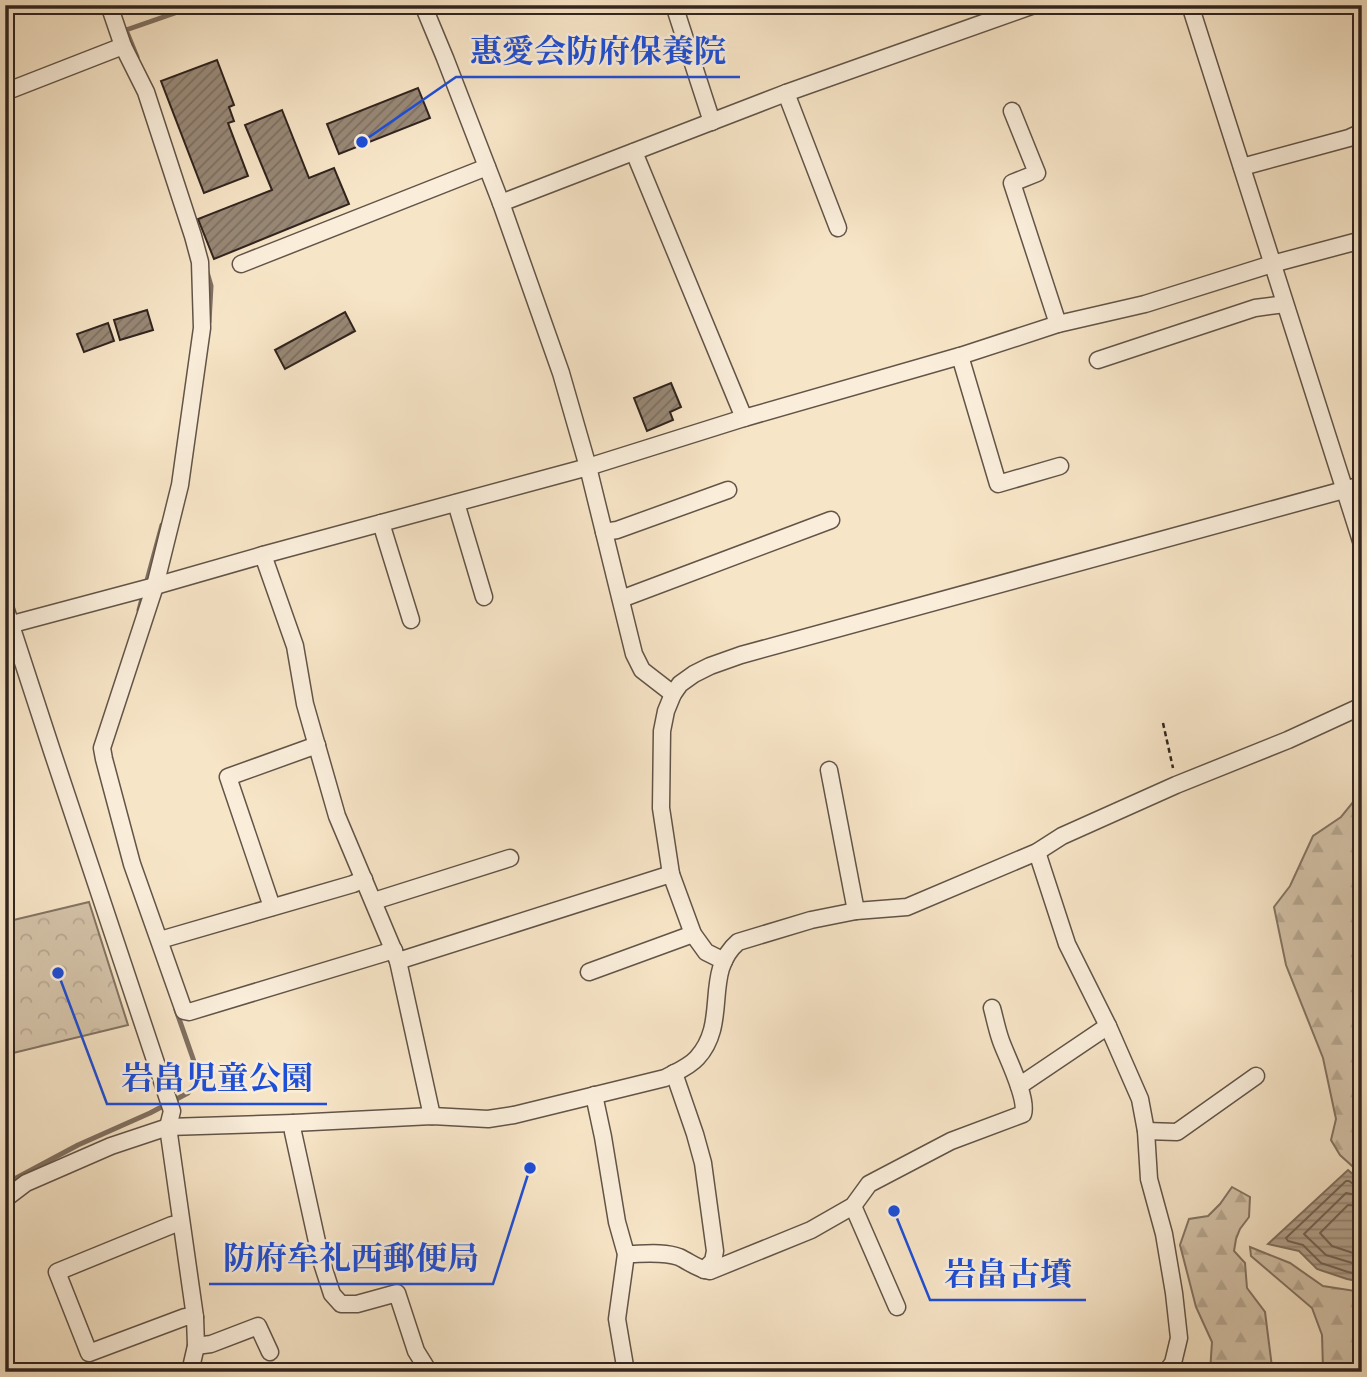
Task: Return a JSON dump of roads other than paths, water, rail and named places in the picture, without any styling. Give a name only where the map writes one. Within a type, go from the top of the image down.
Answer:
[{"type":"street","points":[[109,5],[123,46],[146,92],[200,262],[202,328],[180,485],[155,586],[102,748],[132,864],[184,1011],[189,1012],[396,956],[671,874]]},
{"type":"street","points":[[423,5],[487,167],[561,373],[588,467],[634,654],[642,670],[673,694]]},
{"type":"street","points":[[674,5],[712,122]]},
{"type":"street","points":[[500,203],[786,93],[1034,5]]},
{"type":"street","points":[[1190,5],[1362,544]]},
{"type":"street","points":[[5,92],[123,46]]},
{"type":"street","points":[[786,93],[838,228]]},
{"type":"street","points":[[1012,111],[1037,173],[1012,183],[1058,324]]},
{"type":"street","points":[[1242,167],[1349,138],[1362,132]]},
{"type":"street","points":[[634,152],[744,418]]},
{"type":"street","points":[[241,264],[487,167]]},
{"type":"street","points":[[8,625],[588,467],[744,418],[961,356],[1058,324],[1145,304],[1272,264],[1362,240]]},
{"type":"street","points":[[1098,360],[1255,308],[1285,304]]},
{"type":"street","points":[[961,356],[998,484],[1059,466]]},
{"type":"street","points":[[723,961],[706,953],[693,934],[671,874],[661,808],[662,731],[666,711],[680,684],[710,666],[741,655],[1362,485]]},
{"type":"street","points":[[604,532],[617,530],[728,490]]},
{"type":"street","points":[[456,503],[484,597]]},
{"type":"street","points":[[621,599],[831,520]]},
{"type":"street","points":[[381,523],[411,620]]},
{"type":"street","points":[[263,555],[295,646],[305,704],[337,816],[396,956],[432,1116]]},
{"type":"street","points":[[5,607],[8,625],[172,1111],[168,1127],[195,1317],[196,1346],[190,1372]]},
{"type":"street","points":[[5,1199],[26,1183],[111,1146],[168,1127],[432,1116],[488,1119],[665,1078],[686,1068],[697,1058],[710,1038],[716,1016],[718,978],[729,950],[738,942],[811,920],[856,911],[907,907],[1037,852],[1062,836],[1176,785],[1288,740],[1362,706]]},
{"type":"street","points":[[272,907],[228,777],[317,745]]},
{"type":"street","points":[[829,770],[856,911]]},
{"type":"street","points":[[1037,852],[1067,943],[1140,1099],[1146,1131],[1149,1179],[1164,1234],[1179,1338],[1173,1363],[1166,1372]]},
{"type":"street","points":[[374,901],[510,858]]},
{"type":"street","points":[[160,940],[364,879]]},
{"type":"street","points":[[589,972],[693,934]]},
{"type":"street","points":[[626,1254],[677,1256],[700,1269],[710,1271],[811,1230],[853,1206],[869,1184],[951,1141],[1023,1114],[1025,1108],[1019,1086],[992,1009]]},
{"type":"street","points":[[1019,1086],[1108,1026]]},
{"type":"street","points":[[674,1073],[703,1163],[715,1251],[713,1261],[704,1270]]},
{"type":"street","points":[[1146,1131],[1177,1132],[1256,1076]]},
{"type":"street","points":[[594,1095],[617,1222],[626,1254],[617,1319],[626,1372]]},
{"type":"street","points":[[293,1123],[318,1248],[332,1294],[341,1304],[357,1304],[397,1293],[416,1351],[429,1372]]},
{"type":"street","points":[[853,1206],[897,1307]]},
{"type":"street","points":[[181,1223],[57,1272],[89,1353],[185,1317],[195,1317]]},
{"type":"street","points":[[196,1346],[211,1344],[258,1326],[270,1352]]},
{"type":"water","points":[[1348,1170],[1362,1182],[1362,1282],[1317,1269],[1299,1251],[1268,1244]]},
{"type":"waterway","points":[[137,57],[126,30],[198,5]]},
{"type":"waterway","points":[[207,272],[211,286],[209,322]]},
{"type":"waterway","points":[[139,610],[162,525]]},
{"type":"waterway","points":[[5,1184],[78,1145],[188,1093],[195,1084],[197,1070],[176,1010]]},
{"type":"place","name":"惠愛会防府保養院","points":[[362,142]]},
{"type":"place","name":"岩畠児童公園","points":[[58,973]]},
{"type":"place","name":"防府牟礼西郵便局","points":[[530,1168]]},
{"type":"place","name":"岩畠古墳","points":[[894,1211]]}]
